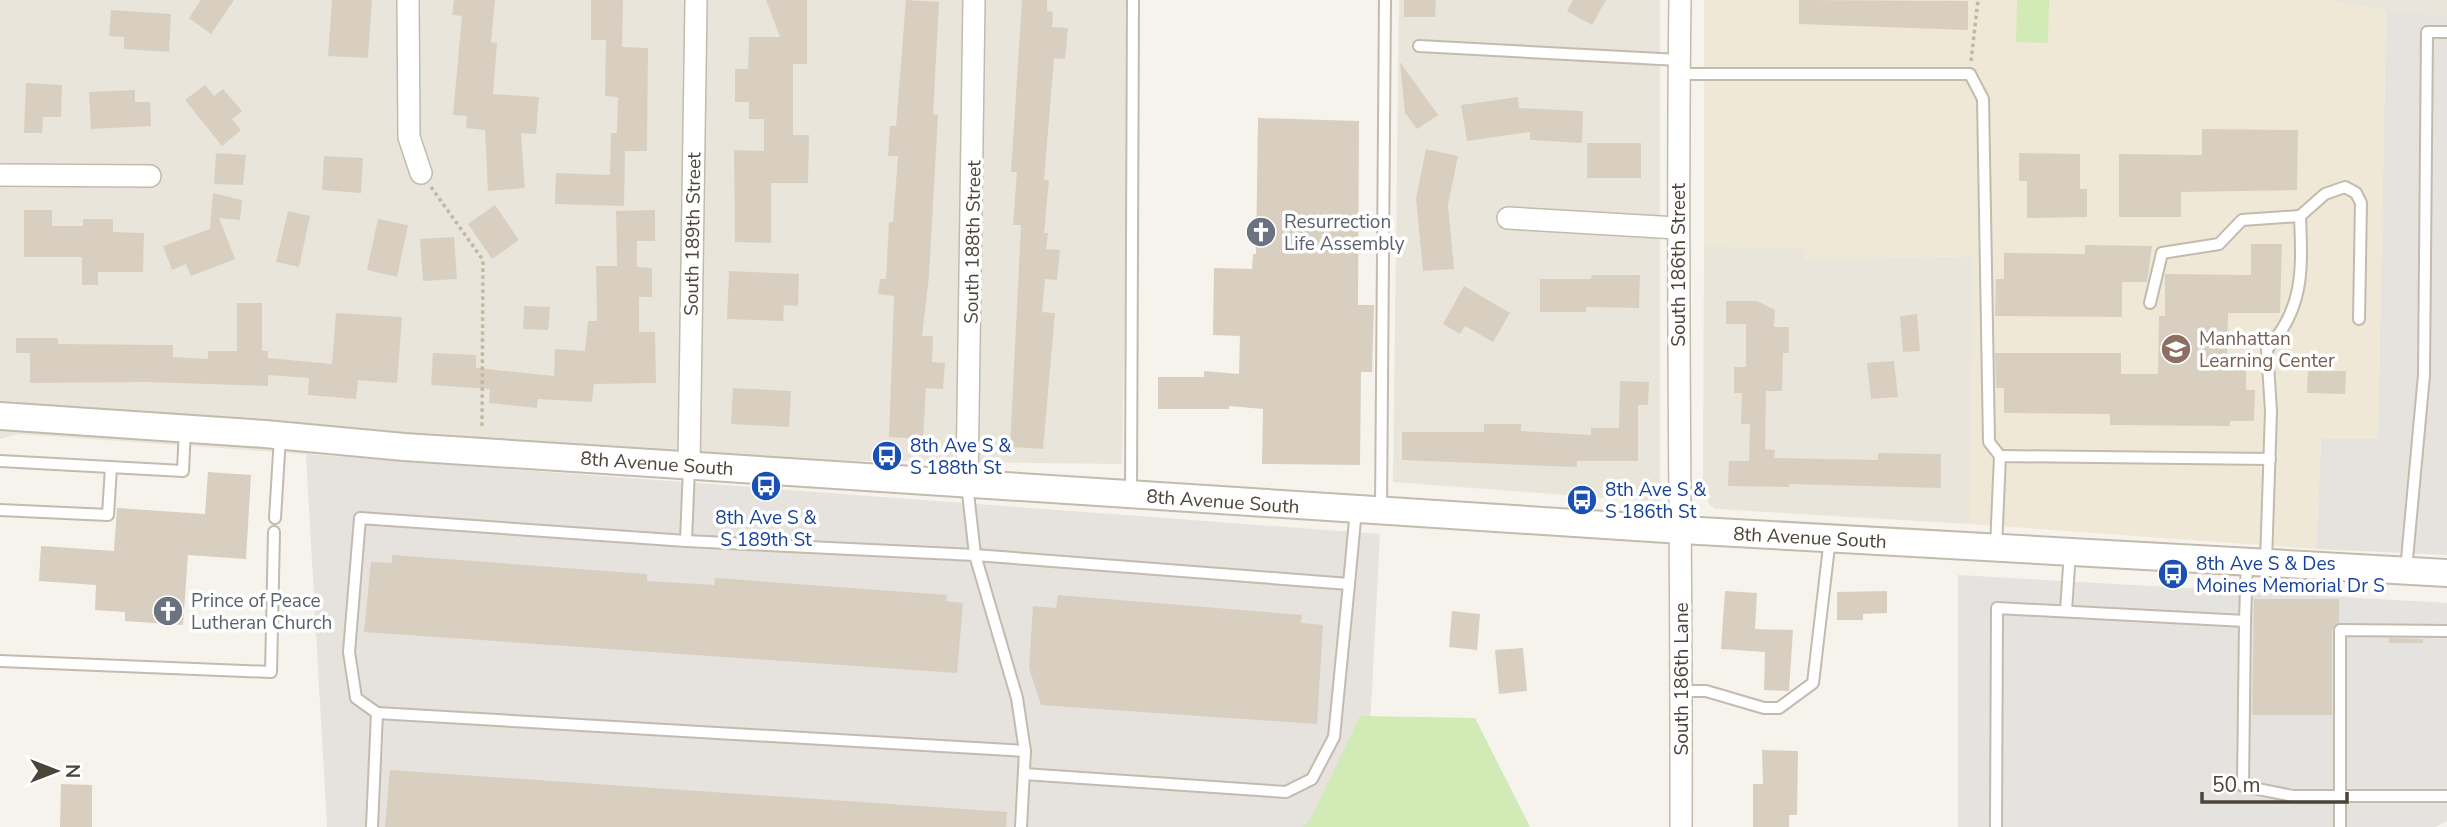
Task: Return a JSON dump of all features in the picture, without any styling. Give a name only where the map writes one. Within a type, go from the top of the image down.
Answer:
[{"type":"street","points":[[408,0],[409,137],[421,173]]},
{"type":"street","name":"South 188th Street","points":[[967,484],[974,0]]},
{"type":"street","name":"South 186th Street","points":[[1680,0],[1677,228],[1682,530]]},
{"type":"street","name":"South 189th Street","points":[[689,465],[696,3]]},
{"type":"street","points":[[0,175],[150,176]]},
{"type":"street","points":[[1508,218],[1677,228]]},
{"type":"street","name":"8th Avenue South","points":[[0,416],[482,452],[1131,495],[1682,530],[2447,573]]},
{"type":"street","name":"South 186th Lane","points":[[1681,827],[1682,530]]},
{"type":"lane","points":[[1131,495],[1133,0]]},
{"type":"lane","points":[[1024,774],[1286,792],[1311,779],[1334,737],[1349,584],[1368,510],[1385,0]]},
{"type":"lane","points":[[2406,570],[2424,374],[2427,32],[2447,32]]},
{"type":"lane","points":[[1419,46],[1679,67],[1970,74],[1983,99],[1989,442],[2000,456],[1996,547]]},
{"type":"lane","points":[[2150,303],[2162,253],[2219,244],[2242,220],[2300,216],[2325,194],[2345,187],[2356,193],[2361,204],[2359,319]]},
{"type":"lane","points":[[2300,216],[2302,278],[2283,331],[2267,349],[2271,411],[2270,459],[2245,621],[2243,786],[2293,796],[2447,796]]},
{"type":"lane","points":[[0,461],[183,471],[185,428]]},
{"type":"lane","points":[[275,518],[280,435]]},
{"type":"lane","points":[[2000,456],[2270,459]]},
{"type":"lane","points":[[686,541],[689,465]]},
{"type":"lane","points":[[0,510],[108,514],[111,467]]},
{"type":"lane","points":[[967,484],[975,555],[1017,698],[1025,751],[1021,827]]},
{"type":"lane","points":[[1025,751],[377,713],[356,698],[349,652],[360,518],[686,541],[975,555],[1349,584]]},
{"type":"lane","points":[[0,661],[271,672],[274,532]]},
{"type":"lane","points":[[1681,691],[1706,691],[1764,708],[1779,708],[1813,683],[1830,538]]},
{"type":"lane","points":[[2066,611],[2070,551]]},
{"type":"lane","points":[[1996,827],[1997,608],[2245,621]]},
{"type":"lane","points":[[2340,827],[2340,630],[2447,631]]},
{"type":"lane","points":[[372,827],[377,713]]},
{"type":"path","points":[[1970,74],[1978,0]]},
{"type":"path","points":[[421,173],[483,260],[482,452]]},
{"type":"shaded area","points":[[0,0],[1130,0],[1122,464],[306,454],[18,434],[0,439]]},
{"type":"shaded area","points":[[1399,0],[1660,0],[1660,502],[1393,482]]},
{"type":"shaded area","name":"Manhattan Learning Center","points":[[1704,0],[2326,0],[2386,11],[2378,439],[2321,439],[2316,549],[1970,524],[1973,256],[1804,260],[1803,247],[1704,246]]},
{"type":"shaded area","points":[[2326,0],[2447,0],[2447,15],[2386,11]]},
{"type":"shaded area","points":[[2386,11],[2447,15],[2447,555],[2316,549],[2321,439],[2378,439]]},
{"type":"shaded area","points":[[1704,246],[1804,247],[1804,260],[1973,256],[1970,524],[1716,509],[1709,504],[1703,486]]},
{"type":"shaded area","points":[[306,454],[1380,534],[1368,766],[1337,827],[327,827]]},
{"type":"shaded area","points":[[1958,575],[2447,603],[2447,821],[2436,827],[1958,827]]},
{"type":"green space","points":[[2017,0],[2049,0],[2048,43],[2016,42]]},
{"type":"green space","points":[[1360,716],[1475,718],[1530,827],[1302,827],[1310,820]]},
{"type":"building","points":[[201,0],[234,0],[211,34],[189,18]]},
{"type":"building","points":[[332,0],[372,0],[368,58],[328,56]]},
{"type":"building","points":[[454,0],[495,0],[491,42],[497,43],[493,94],[539,97],[536,134],[521,133],[525,188],[488,191],[485,130],[466,128],[467,116],[453,115],[462,16],[452,15]]},
{"type":"building","points":[[591,0],[623,0],[622,47],[648,48],[647,151],[625,151],[624,206],[555,204],[556,173],[610,175],[611,133],[617,133],[618,97],[605,96],[606,40],[591,40]]},
{"type":"building","points":[[766,0],[807,0],[807,64],[793,64],[793,135],[809,135],[808,183],[771,183],[771,243],[735,242],[734,150],[764,151],[764,119],[749,119],[749,102],[735,102],[735,69],[748,69],[749,37],[780,37]]},
{"type":"building","points":[[906,0],[939,2],[933,114],[938,115],[929,276],[922,336],[933,336],[932,362],[945,363],[943,389],[926,388],[923,439],[889,437],[894,296],[878,294],[880,279],[886,279],[889,222],[893,222],[898,156],[888,156],[890,126],[896,126]]},
{"type":"building","points":[[1022,0],[1047,0],[1047,11],[1053,12],[1052,27],[1068,28],[1065,59],[1054,58],[1044,180],[1049,180],[1044,233],[1048,233],[1046,249],[1060,250],[1057,280],[1045,279],[1042,312],[1055,313],[1043,449],[1010,447],[1021,225],[1013,225],[1017,172],[1011,172]]},
{"type":"building","points":[[1404,0],[1436,0],[1435,17],[1404,17]]},
{"type":"building","points":[[1573,0],[1606,0],[1592,25],[1567,11]]},
{"type":"building","points":[[1799,0],[1968,1],[1968,30],[1799,24]]},
{"type":"building","points":[[111,10],[171,14],[169,52],[124,49],[124,37],[109,36]]},
{"type":"building","points":[[1400,62],[1438,115],[1417,129],[1405,113]]},
{"type":"building","points":[[26,83],[62,85],[61,117],[43,117],[42,133],[24,133]]},
{"type":"building","points":[[205,85],[214,96],[223,89],[242,111],[232,119],[241,130],[222,146],[185,100]]},
{"type":"building","points":[[135,90],[135,102],[150,102],[151,126],[91,129],[89,92]]},
{"type":"building","points":[[1518,97],[1519,108],[1583,111],[1582,143],[1530,140],[1530,132],[1467,141],[1461,105]]},
{"type":"building","points":[[1258,118],[1359,121],[1358,305],[1374,305],[1372,372],[1361,372],[1360,465],[1262,464],[1263,409],[1229,406],[1229,409],[1158,409],[1158,377],[1204,377],[1204,371],[1239,374],[1240,336],[1213,335],[1214,268],[1252,269],[1253,254],[1256,254]]},
{"type":"building","points":[[2202,129],[2298,130],[2297,190],[2181,192],[2181,217],[2119,217],[2119,154],[2202,155]]},
{"type":"building","points":[[1587,143],[1641,143],[1641,178],[1587,178]]},
{"type":"building","points":[[1426,149],[1458,156],[1448,205],[1454,269],[1423,271],[1416,198]]},
{"type":"building","points":[[216,153],[246,155],[243,185],[214,184]]},
{"type":"building","points":[[2019,153],[2080,154],[2080,189],[2087,189],[2087,217],[2027,218],[2027,181],[2019,181]]},
{"type":"building","points":[[324,156],[363,158],[361,193],[322,190]]},
{"type":"building","points":[[213,193],[242,200],[240,220],[219,218],[235,259],[191,276],[186,264],[172,270],[163,246],[210,229]]},
{"type":"building","points":[[495,205],[519,240],[492,259],[468,224]]},
{"type":"building","points":[[24,210],[52,210],[52,226],[83,226],[83,219],[113,219],[113,232],[144,233],[143,272],[98,272],[98,285],[82,285],[82,257],[24,257]]},
{"type":"building","points":[[655,210],[655,241],[637,241],[637,267],[652,268],[652,297],[639,297],[639,332],[655,332],[656,383],[594,384],[592,402],[538,399],[537,408],[489,403],[490,389],[431,385],[433,353],[476,355],[476,368],[554,376],[555,349],[585,351],[588,321],[597,321],[596,266],[617,266],[616,211]]},
{"type":"building","points":[[288,211],[310,216],[299,267],[276,262]]},
{"type":"building","points":[[378,219],[408,225],[397,277],[367,270]]},
{"type":"building","points":[[454,237],[457,279],[423,281],[420,239]]},
{"type":"building","points":[[2251,244],[2282,244],[2280,313],[2228,313],[2227,365],[2246,366],[2246,390],[2255,390],[2254,421],[2230,421],[2230,426],[2110,425],[2110,414],[2004,413],[2004,388],[1996,388],[1995,353],[2121,353],[2121,374],[2158,374],[2159,316],[2165,316],[2165,274],[2251,275]]},
{"type":"building","points":[[2085,245],[2152,246],[2147,282],[2122,282],[2122,317],[1995,316],[1996,279],[2004,279],[2004,253],[2085,254]]},
{"type":"building","points":[[729,271],[799,274],[798,306],[784,305],[783,321],[727,319]]},
{"type":"building","points":[[1592,275],[1640,275],[1639,308],[1586,307],[1586,312],[1540,312],[1540,279],[1591,279]]},
{"type":"building","points":[[1464,286],[1510,313],[1493,342],[1465,326],[1460,334],[1443,324]]},
{"type":"building","points":[[1726,301],[1757,301],[1775,310],[1774,327],[1789,327],[1789,353],[1783,353],[1782,391],[1766,391],[1765,449],[1775,450],[1774,458],[1878,460],[1878,453],[1941,454],[1941,488],[1789,484],[1789,487],[1728,486],[1729,461],[1749,461],[1750,424],[1741,424],[1742,393],[1734,393],[1734,367],[1746,367],[1746,324],[1726,324]]},
{"type":"building","points":[[237,303],[262,303],[262,351],[268,351],[268,358],[332,364],[336,313],[402,317],[397,383],[358,380],[356,399],[308,395],[309,378],[268,375],[268,386],[145,382],[30,383],[30,353],[16,353],[16,338],[58,338],[58,344],[173,345],[173,357],[208,359],[208,351],[237,351]]},
{"type":"building","points":[[524,306],[550,307],[548,330],[523,329]]},
{"type":"building","points":[[1917,314],[1920,351],[1903,352],[1900,316]]},
{"type":"building","points":[[1894,361],[1898,397],[1871,399],[1867,363]]},
{"type":"building","points":[[2308,371],[2346,371],[2345,394],[2307,393]]},
{"type":"building","points":[[1620,381],[1649,382],[1648,405],[1638,405],[1638,461],[1577,461],[1577,467],[1402,460],[1402,432],[1484,432],[1484,424],[1521,424],[1521,431],[1591,435],[1591,428],[1619,428]]},
{"type":"building","points":[[733,388],[791,391],[789,427],[731,424]]},
{"type":"building","points":[[208,472],[251,475],[246,559],[188,555],[183,625],[125,621],[125,612],[95,610],[96,585],[39,581],[41,546],[114,551],[117,508],[205,514]]},
{"type":"building","points":[[392,555],[647,574],[647,581],[714,585],[715,578],[947,595],[946,601],[963,603],[957,673],[364,632],[371,562],[392,563]]},
{"type":"building","points":[[1725,591],[1757,593],[1755,629],[1793,630],[1789,691],[1764,690],[1765,652],[1721,649]]},
{"type":"building","points":[[1887,591],[1887,613],[1863,614],[1863,620],[1837,620],[1837,592]]},
{"type":"building","points":[[1058,595],[1302,615],[1301,623],[1323,625],[1317,724],[1041,705],[1029,668],[1033,606],[1056,608]]},
{"type":"building","points":[[2254,599],[2339,599],[2339,622],[2332,630],[2332,715],[2252,715]]},
{"type":"building","points":[[1452,611],[1480,614],[1477,650],[1449,647]]},
{"type":"building","points":[[2389,638],[2423,639],[2423,643],[2389,643]]},
{"type":"building","points":[[1523,648],[1527,691],[1499,694],[1495,650]]},
{"type":"building","points":[[1762,750],[1798,751],[1797,815],[1789,815],[1789,827],[1753,827],[1753,784],[1763,784]]},
{"type":"building","points":[[390,770],[1007,812],[1006,827],[385,827]]},
{"type":"building","points":[[61,784],[92,785],[92,827],[60,827]]},
{"type":"place","name":"Resurrection Life Assembly","points":[[1261,232]]},
{"type":"place","name":"Manhattan Learning Center","points":[[2176,349]]},
{"type":"place","name":"8th Ave S & S 188th St","points":[[887,456]]},
{"type":"place","name":"8th Ave S & S 189th St","points":[[766,486]]},
{"type":"place","name":"8th Ave S & S 186th St","points":[[1582,500]]},
{"type":"place","name":"8th Ave S & Des Moines Memorial Dr S","points":[[2173,574]]},
{"type":"place","name":"Prince of Peace Lutheran Church","points":[[168,611]]}]
